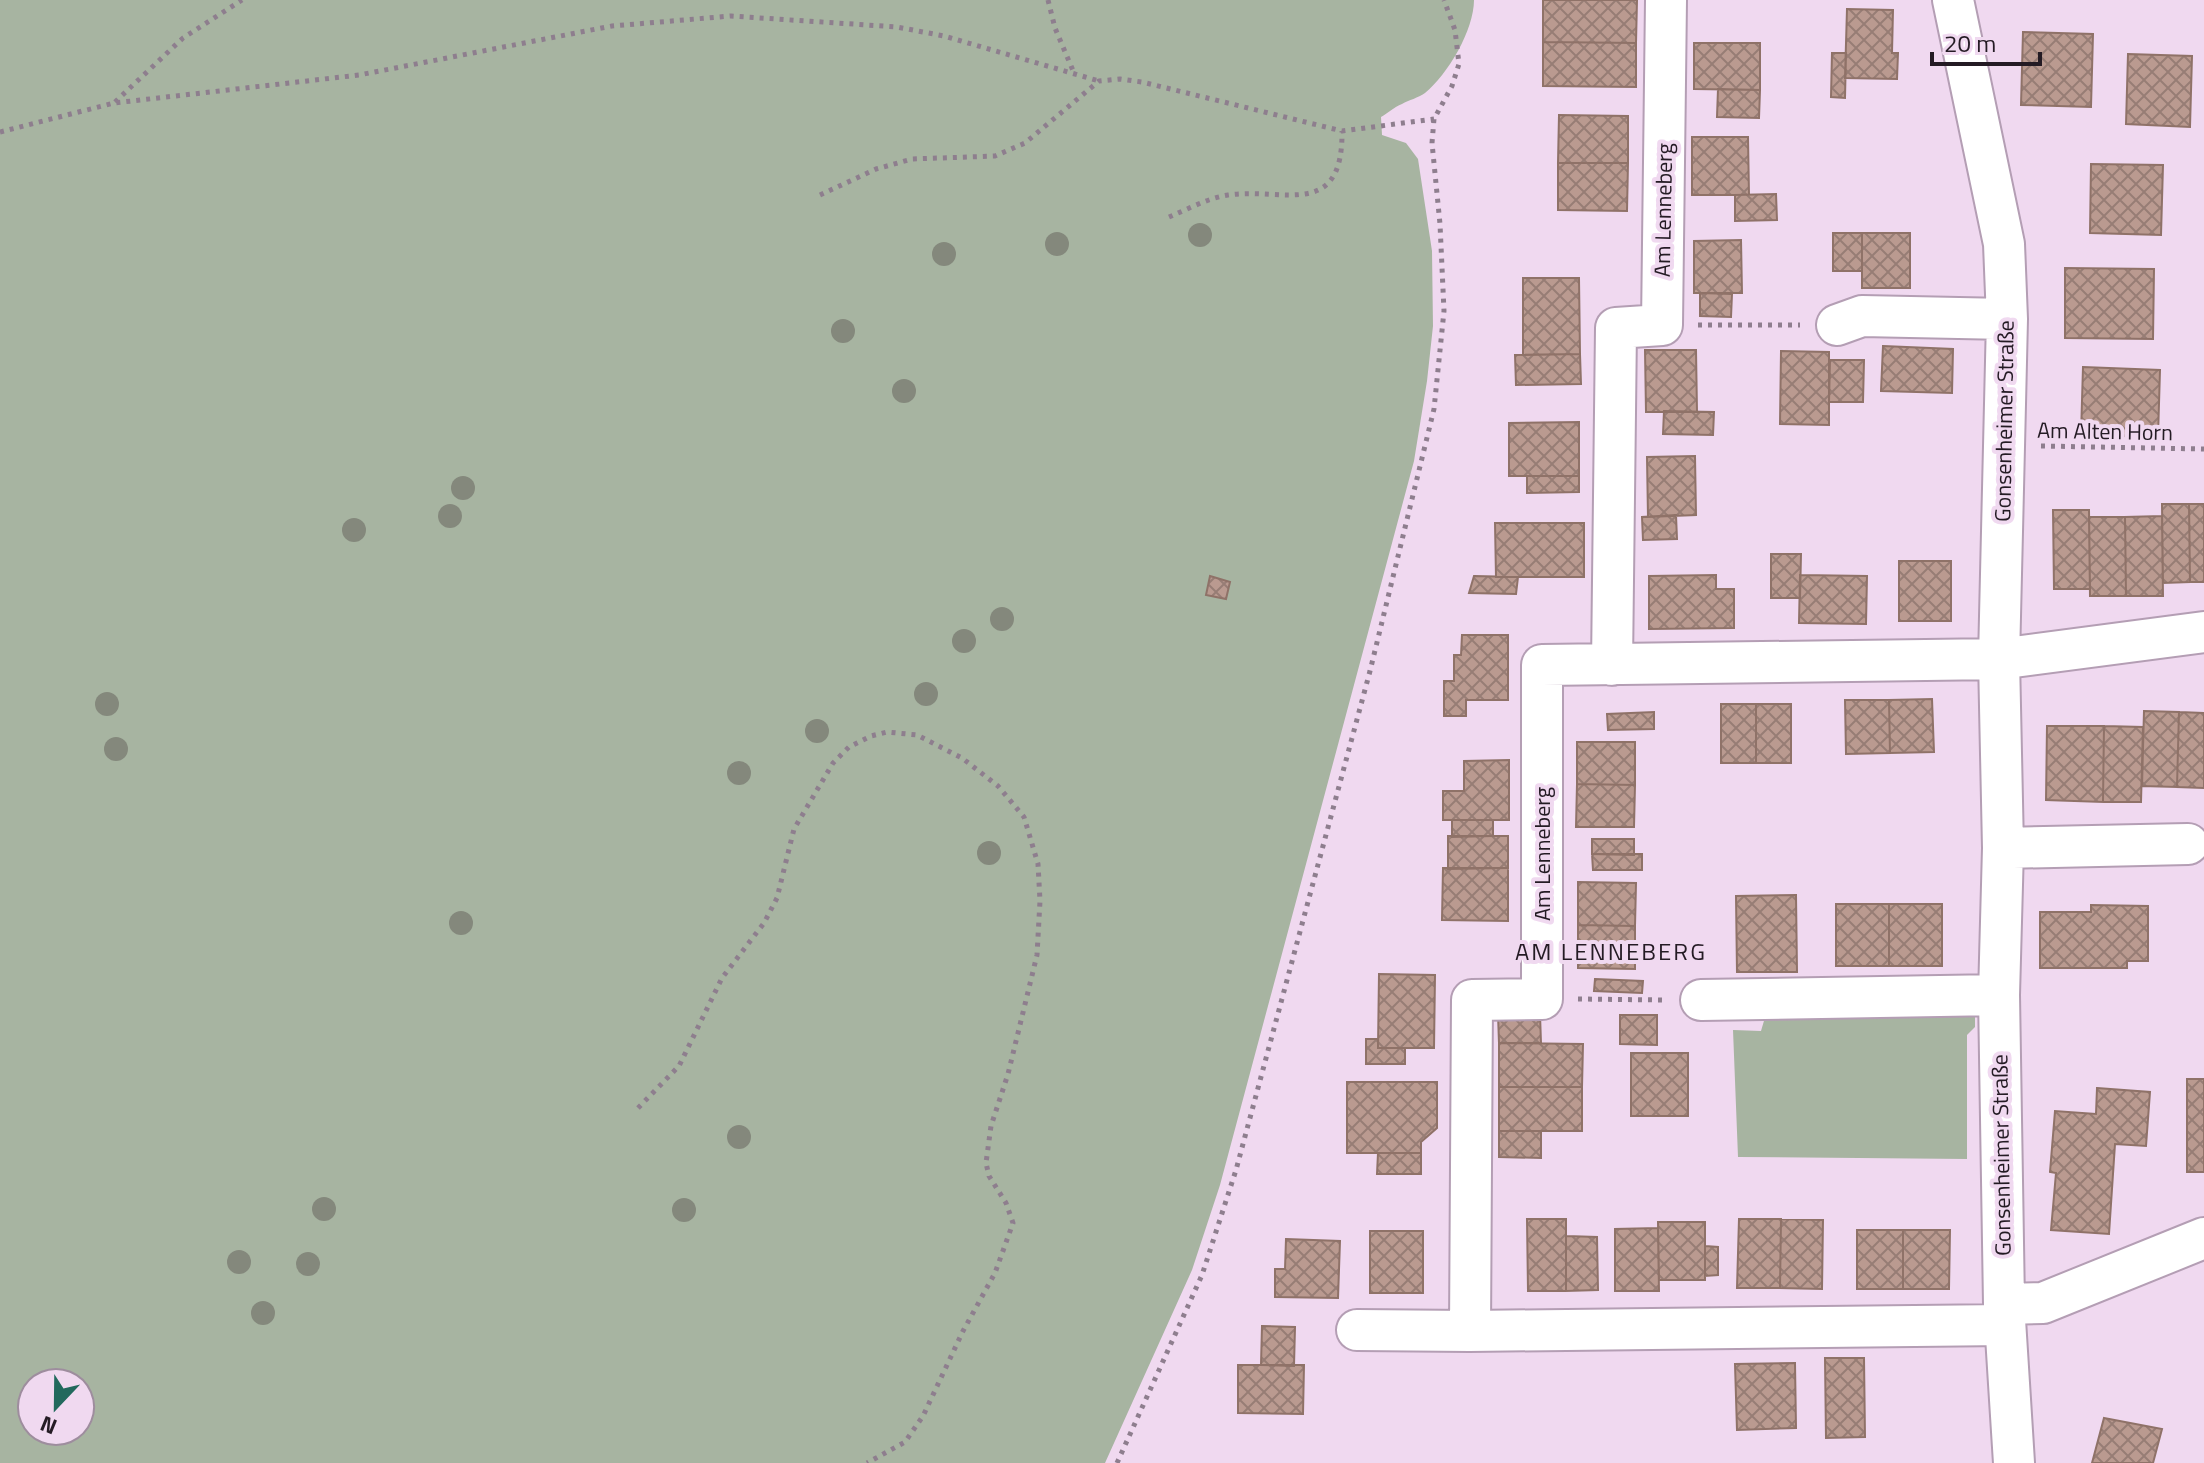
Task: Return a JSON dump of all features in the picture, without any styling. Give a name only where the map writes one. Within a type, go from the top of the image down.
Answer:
[{"type":"street","name":"Am Lenneberg","points":[[1662,325],[1666,0]]},
{"type":"street","name":"Gonsenheimer Straße","points":[[1953,0],[2004,244],[2007,319],[1999,659],[2003,848],[1999,995],[2004,1315],[2014,1463]]},
{"type":"street","points":[[1837,325],[1862,316],[2007,319]]},
{"type":"street","points":[[1612,665],[1616,328],[1662,325]]},
{"type":"street","name":"Am Lenneberg","points":[[1542,999],[1542,665],[1999,659],[2204,632]]},
{"type":"street","points":[[2003,848],[2188,844]]},
{"type":"street","points":[[1701,1000],[1999,995]]},
{"type":"street","points":[[1470,1331],[1472,1000],[1542,999]]},
{"type":"street","points":[[1357,1330],[1470,1331],[2004,1315],[2043,1303],[2204,1238]]},
{"type":"path","points":[[114,103],[183,38],[242,0]]},
{"type":"path","points":[[1048,0],[1055,28],[1075,74]]},
{"type":"path","points":[[1117,1463],[1202,1275],[1236,1170],[1370,671],[1434,409],[1444,311],[1432,143],[1434,119],[1452,86],[1459,64],[1455,30],[1444,0]]},
{"type":"path","points":[[0,132],[114,103],[359,75],[612,26],[731,16],[897,27],[944,36],[1099,81],[1120,79],[1142,82],[1342,131],[1434,119]]},
{"type":"path","points":[[820,195],[876,169],[912,159],[995,156],[1025,143],[1099,81]]},
{"type":"path","points":[[1169,217],[1226,195],[1309,195],[1323,188],[1334,173],[1342,150],[1342,131]]},
{"type":"path","points":[[1662,325],[1837,325]]},
{"type":"path","name":"Am Alten Horn","points":[[2005,445],[2204,449]]},
{"type":"path","points":[[638,1108],[679,1066],[722,978],[764,923],[777,898],[794,829],[833,763],[849,747],[887,732],[917,735],[962,758],[998,786],[1024,817],[1038,864],[1040,901],[1037,955],[1008,1074],[991,1126],[986,1163],[989,1176],[1006,1203],[1013,1223],[995,1273],[963,1331],[923,1416],[905,1442],[867,1463]]},
{"type":"path","points":[[1542,999],[1701,1000]]},
{"type":"green space","points":[[0,0],[1474,0],[1465,38],[1442,75],[1425,93],[1381,117],[1382,135],[1406,143],[1418,159],[1432,251],[1433,326],[1414,461],[1220,1185],[1192,1270],[1105,1463],[0,1463]]},
{"type":"green space","points":[[1975,1008],[1975,1027],[1967,1035],[1967,1159],[1738,1157],[1733,1030],[1761,1031],[1766,1014]]},
{"type":"building","points":[[1543,0],[1637,0],[1636,43],[1543,42]]},
{"type":"building","points":[[1847,9],[1893,10],[1892,53],[1898,53],[1897,79],[1845,78]]},
{"type":"building","points":[[2023,32],[2093,34],[2091,107],[2021,105]]},
{"type":"building","points":[[1543,42],[1636,43],[1636,87],[1543,86]]},
{"type":"building","points":[[1694,43],[1760,43],[1760,90],[1694,89]]},
{"type":"building","points":[[1832,53],[1846,53],[1845,98],[1831,97]]},
{"type":"building","points":[[2128,54],[2192,56],[2190,127],[2126,124]]},
{"type":"building","points":[[1718,89],[1760,90],[1759,118],[1717,117]]},
{"type":"building","points":[[1559,115],[1628,116],[1628,163],[1558,163]]},
{"type":"building","points":[[1692,137],[1748,137],[1749,195],[1692,195]]},
{"type":"building","points":[[1558,163],[1628,163],[1627,211],[1558,210]]},
{"type":"building","points":[[2091,164],[2163,165],[2161,235],[2090,233]]},
{"type":"building","points":[[1776,194],[1777,220],[1735,221],[1735,195]]},
{"type":"building","points":[[1833,233],[1862,233],[1862,271],[1833,271]]},
{"type":"building","points":[[1862,233],[1910,233],[1910,288],[1862,288]]},
{"type":"building","points":[[1741,240],[1742,293],[1694,293],[1694,241]]},
{"type":"building","points":[[2065,268],[2154,269],[2153,339],[2065,338]]},
{"type":"building","points":[[1523,278],[1579,278],[1580,354],[1523,355]]},
{"type":"building","points":[[1700,293],[1732,294],[1731,317],[1700,316]]},
{"type":"building","points":[[1883,346],[1953,349],[1952,393],[1881,391]]},
{"type":"building","points":[[1645,350],[1696,350],[1697,412],[1646,412]]},
{"type":"building","points":[[1781,351],[1829,352],[1829,425],[1780,424]]},
{"type":"building","points":[[1580,354],[1581,384],[1516,385],[1515,355]]},
{"type":"building","points":[[1830,360],[1864,360],[1863,402],[1829,402]]},
{"type":"building","points":[[2083,367],[2160,370],[2158,437],[2081,435]]},
{"type":"building","points":[[1664,411],[1714,412],[1713,435],[1663,434]]},
{"type":"building","points":[[1579,422],[1579,476],[1509,476],[1509,423]]},
{"type":"building","points":[[1695,456],[1696,515],[1648,517],[1647,457]]},
{"type":"building","points":[[1527,476],[1579,476],[1579,492],[1527,493]]},
{"type":"building","points":[[2162,504],[2189,504],[2190,582],[2163,583]]},
{"type":"building","points":[[2189,504],[2204,504],[2204,582],[2190,582]]},
{"type":"building","points":[[2053,510],[2089,510],[2090,589],[2054,589]]},
{"type":"building","points":[[1676,515],[1677,539],[1643,540],[1642,517]]},
{"type":"building","points":[[2162,516],[2163,596],[2126,596],[2125,517]]},
{"type":"building","points":[[2089,517],[2125,517],[2126,596],[2090,596]]},
{"type":"building","points":[[1495,523],[1584,523],[1584,577],[1496,577]]},
{"type":"building","points":[[1771,554],[1801,554],[1800,598],[1771,598]]},
{"type":"building","points":[[1899,561],[1951,561],[1951,621],[1899,621]]},
{"type":"building","points":[[1716,575],[1716,589],[1734,589],[1734,628],[1649,629],[1649,576]]},
{"type":"building","points":[[1800,575],[1867,576],[1866,624],[1799,623]]},
{"type":"building","points":[[1210,576],[1230,582],[1226,599],[1206,595]]},
{"type":"building","points":[[1474,576],[1518,577],[1516,594],[1469,593]]},
{"type":"building","points":[[1462,635],[1508,635],[1508,700],[1466,700],[1466,716],[1444,716],[1444,681],[1454,681],[1454,655],[1461,655]]},
{"type":"building","points":[[1932,699],[1934,752],[1890,753],[1889,700]]},
{"type":"building","points":[[1845,700],[1889,700],[1890,753],[1846,754]]},
{"type":"building","points":[[1721,704],[1756,704],[1756,763],[1721,763]]},
{"type":"building","points":[[1756,704],[1791,704],[1791,763],[1756,763]]},
{"type":"building","points":[[2144,711],[2179,712],[2177,787],[2142,786]]},
{"type":"building","points":[[1654,712],[1654,729],[1608,730],[1607,714]]},
{"type":"building","points":[[2179,712],[2204,713],[2204,788],[2177,787]]},
{"type":"building","points":[[2047,726],[2104,726],[2103,802],[2046,800]]},
{"type":"building","points":[[2104,726],[2143,727],[2141,802],[2103,802]]},
{"type":"building","points":[[1577,742],[1635,742],[1635,785],[1577,784]]},
{"type":"building","points":[[1509,760],[1509,820],[1443,820],[1443,791],[1464,791],[1464,761]]},
{"type":"building","points":[[1577,784],[1635,785],[1634,827],[1576,827]]},
{"type":"building","points":[[1452,820],[1493,820],[1493,836],[1452,837]]},
{"type":"building","points":[[1448,836],[1508,836],[1508,868],[1448,869]]},
{"type":"building","points":[[1592,839],[1634,839],[1634,855],[1592,854]]},
{"type":"building","points":[[1592,854],[1642,854],[1642,870],[1593,870]]},
{"type":"building","points":[[1443,868],[1508,868],[1508,921],[1442,920]]},
{"type":"building","points":[[1578,882],[1636,883],[1635,926],[1578,925]]},
{"type":"building","points":[[1796,895],[1797,972],[1737,972],[1736,896]]},
{"type":"building","points":[[1836,904],[1889,904],[1889,966],[1836,966]]},
{"type":"building","points":[[1889,904],[1942,904],[1942,966],[1889,966]]},
{"type":"building","points":[[2091,905],[2148,906],[2148,961],[2127,961],[2127,968],[2040,968],[2040,912],[2091,912]]},
{"type":"building","points":[[1578,925],[1635,926],[1635,969],[1578,968]]},
{"type":"building","points":[[1379,974],[1435,975],[1434,1048],[1378,1048]]},
{"type":"building","points":[[1595,979],[1643,981],[1642,993],[1594,991]]},
{"type":"building","points":[[1498,1014],[1540,1014],[1541,1043],[1499,1043]]},
{"type":"building","points":[[1620,1015],[1657,1015],[1657,1045],[1620,1044]]},
{"type":"building","points":[[1366,1039],[1378,1039],[1378,1048],[1405,1048],[1405,1064],[1366,1064]]},
{"type":"building","points":[[1499,1043],[1583,1044],[1582,1087],[1499,1087]]},
{"type":"building","points":[[1631,1053],[1688,1053],[1688,1116],[1631,1116]]},
{"type":"building","points":[[2187,1079],[2204,1079],[2204,1172],[2187,1172]]},
{"type":"building","points":[[1347,1082],[1437,1082],[1437,1128],[1421,1142],[1421,1153],[1347,1153]]},
{"type":"building","points":[[1499,1087],[1582,1087],[1582,1131],[1499,1131]]},
{"type":"building","points":[[2097,1088],[2150,1092],[2146,1146],[2115,1144],[2109,1234],[2051,1230],[2056,1173],[2050,1172],[2055,1111],[2096,1114]]},
{"type":"building","points":[[1499,1131],[1541,1131],[1541,1158],[1499,1157]]},
{"type":"building","points":[[1378,1153],[1421,1153],[1421,1174],[1377,1174]]},
{"type":"building","points":[[1527,1219],[1566,1219],[1566,1291],[1528,1291]]},
{"type":"building","points":[[1739,1219],[1781,1219],[1780,1288],[1737,1288]]},
{"type":"building","points":[[1781,1219],[1823,1220],[1822,1289],[1780,1288]]},
{"type":"building","points":[[1658,1222],[1705,1222],[1705,1280],[1659,1280]]},
{"type":"building","points":[[1658,1228],[1659,1291],[1615,1291],[1615,1229]]},
{"type":"building","points":[[1857,1230],[1903,1230],[1903,1289],[1857,1289]]},
{"type":"building","points":[[1903,1230],[1950,1230],[1949,1289],[1903,1289]]},
{"type":"building","points":[[1370,1231],[1423,1231],[1423,1293],[1370,1293]]},
{"type":"building","points":[[1566,1236],[1597,1237],[1598,1290],[1566,1291]]},
{"type":"building","points":[[1286,1239],[1340,1241],[1338,1298],[1275,1297],[1275,1269],[1285,1269]]},
{"type":"building","points":[[1705,1246],[1718,1247],[1718,1275],[1705,1276]]},
{"type":"building","points":[[1262,1326],[1295,1327],[1294,1366],[1261,1365]]},
{"type":"building","points":[[1825,1358],[1864,1358],[1865,1437],[1826,1438]]},
{"type":"building","points":[[1795,1363],[1796,1428],[1737,1430],[1735,1364]]},
{"type":"building","points":[[1238,1365],[1304,1365],[1303,1414],[1238,1413]]},
{"type":"building","points":[[2104,1418],[2162,1429],[2153,1463],[2092,1463]]},
{"type":"district","name":"AM LENNEBERG","points":[[1611,951]]}]
